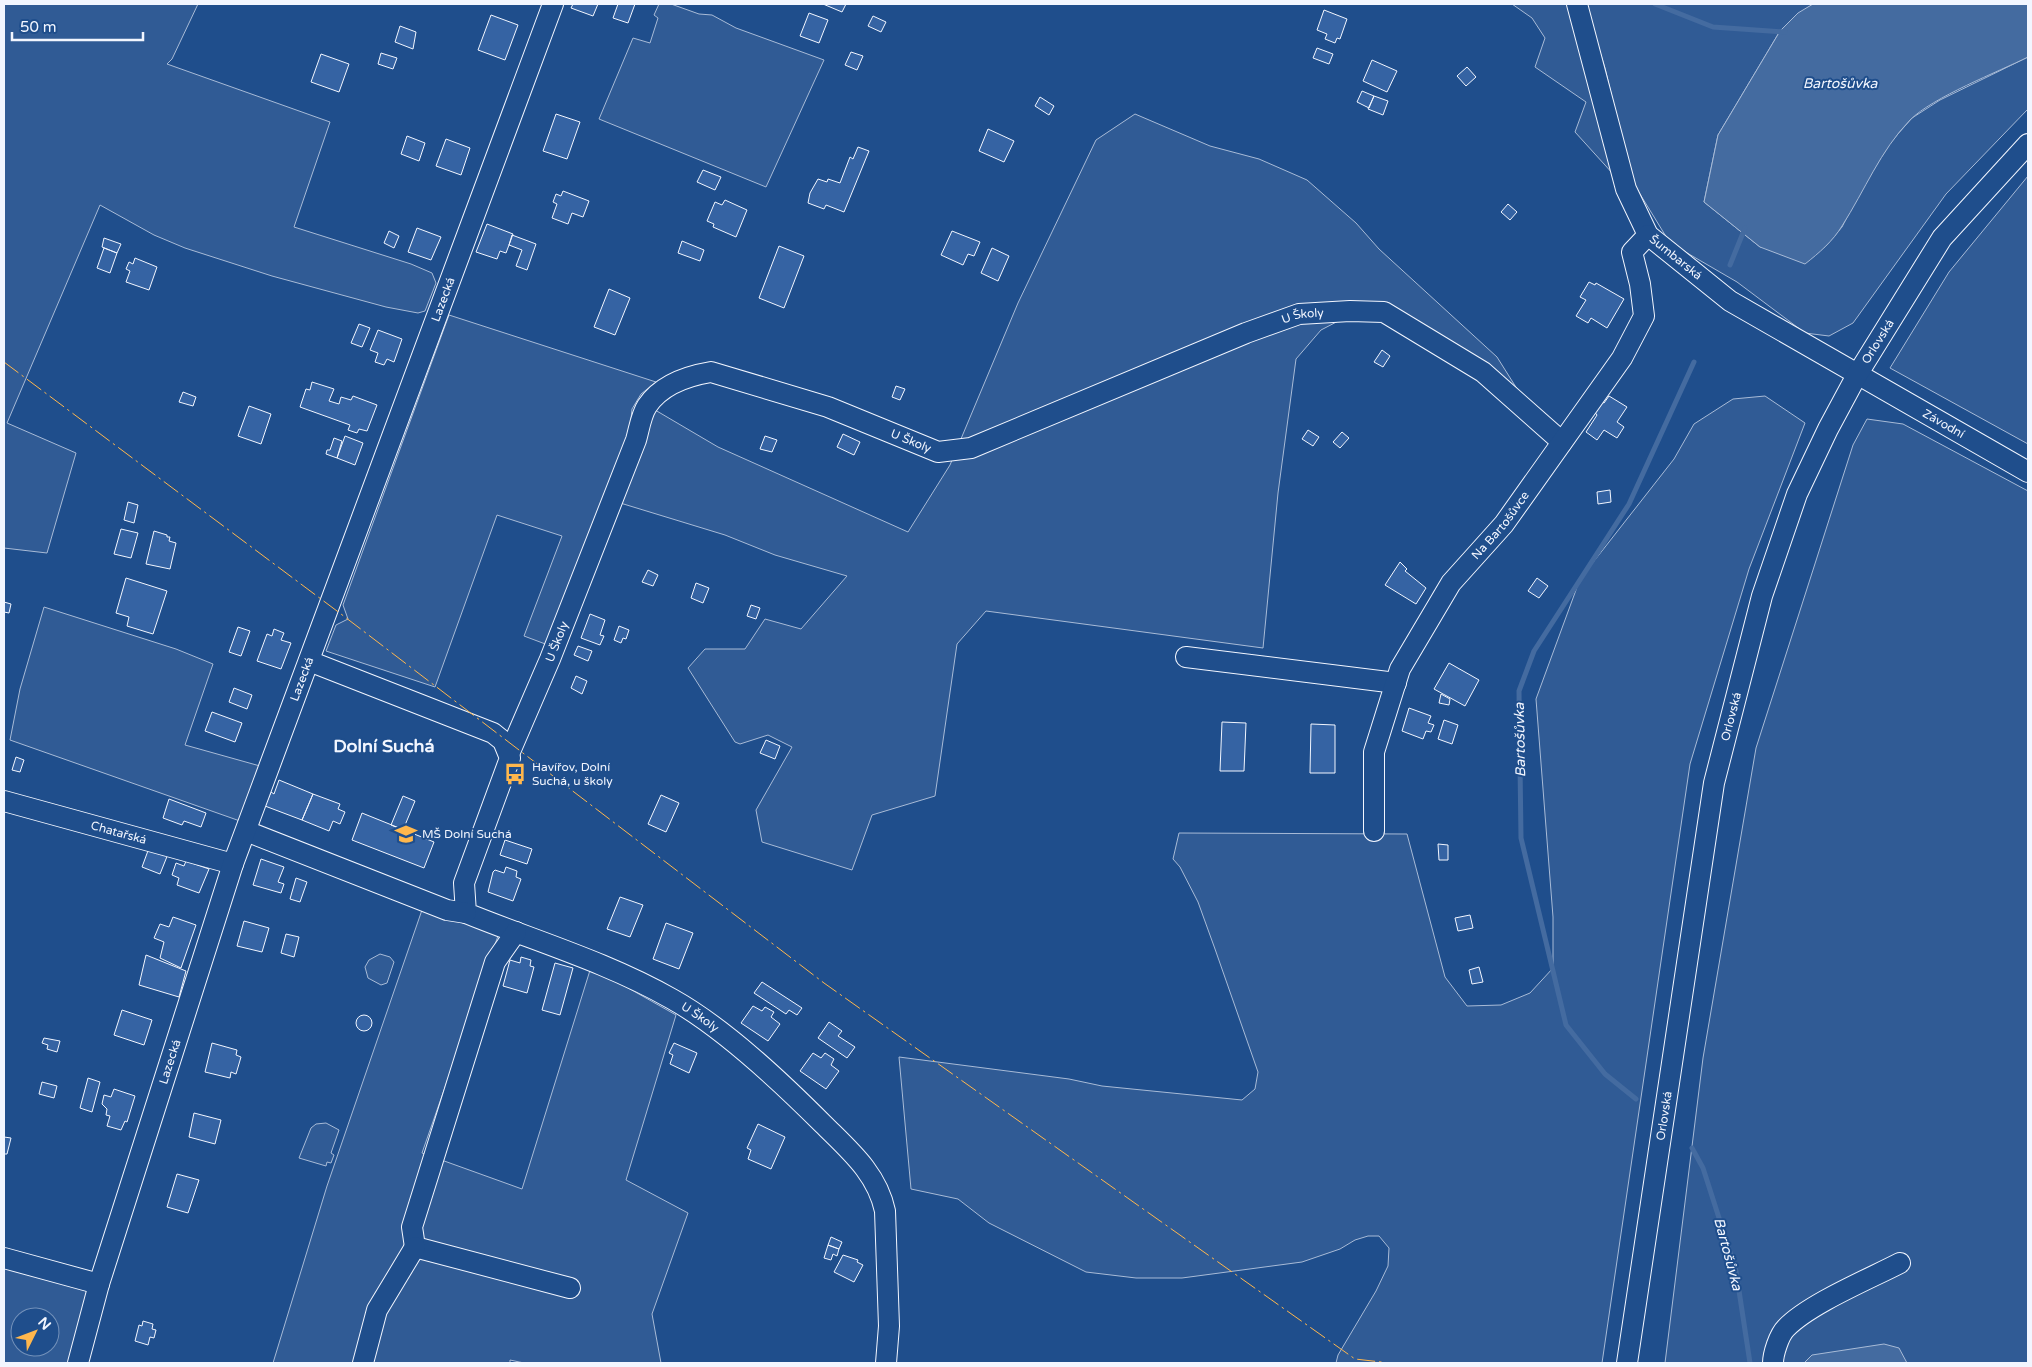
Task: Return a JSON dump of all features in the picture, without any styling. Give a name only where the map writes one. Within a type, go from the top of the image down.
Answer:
[{"type":"street","name":"Lazecká","points":[[78,1363],[99,1284],[233,864],[553,4]]},
{"type":"street","name":"Šumbarská","points":[[1577,4],[1626,188],[1648,235],[1730,301],[1857,375]]},
{"type":"street","name":"Orlovská","points":[[1627,1363],[1714,783],[1762,596],[1797,494],[1828,429],[1857,375],[1942,238],[2028,144]]},
{"type":"street","name":"Na Bartošůvce","points":[[1374,831],[1374,752],[1400,670],[1451,583],[1504,524],[1622,358],[1644,316],[1640,284],[1632,252],[1648,235]]},
{"type":"street","name":"U Školy","points":[[886,1363],[889,1326],[885,1211],[882,1194],[861,1162],[806,1107],[762,1068],[718,1030],[673,999],[587,958],[466,913],[464,883],[510,758],[509,754],[550,659],[636,440],[647,407],[670,385],[693,375],[711,372],[828,407],[938,452],[971,448],[1246,333],[1299,314],[1350,311],[1384,312],[1483,372],[1562,442]]},
{"type":"street","name":"Závodní","points":[[1857,375],[2028,472]]},
{"type":"street","points":[[1186,657],[1396,683]]},
{"type":"street","points":[[310,660],[493,733],[503,741],[509,754]]},
{"type":"street","name":"Chatařská","points":[[4,801],[233,864]]},
{"type":"street","points":[[246,831],[447,910],[466,913]]},
{"type":"street","points":[[363,1363],[377,1310],[415,1247],[412,1226],[495,962],[516,932]]},
{"type":"street","points":[[415,1247],[570,1288]]},
{"type":"street","points":[[4,1258],[99,1284]]},
{"type":"street","points":[[1773,1363],[1773,1356],[1785,1328],[1818,1305],[1900,1264]]},
{"type":"shaded area","points":[[4,4],[198,4],[172,59],[167,64],[330,122],[294,227],[411,264],[432,273],[436,283],[425,311],[418,313],[386,307],[272,276],[185,248],[154,235],[100,205],[7,423],[76,453],[47,553],[4,548]]},
{"type":"shaded area","points":[[659,4],[671,4],[699,14],[712,15],[736,28],[824,60],[766,187],[599,119],[633,38],[650,43],[658,18],[654,15]]},
{"type":"shaded area","points":[[1512,4],[1571,4],[1614,175],[1575,132],[1586,102],[1535,67],[1545,38],[1532,18]]},
{"type":"shaded area","points":[[1585,4],[1813,4],[1780,31],[1718,135],[1704,202],[1760,247],[1825,247],[1842,227],[1859,193],[1890,143],[1912,118],[1940,100],[2028,57],[2028,109],[1946,194],[1853,323],[1829,336],[1805,333],[1737,282],[1670,243],[1632,181],[1605,68]]},
{"type":"shaded area","points":[[1135,114],[1210,146],[1259,159],[1307,180],[1356,223],[1379,249],[1497,357],[1519,392],[1388,308],[1346,317],[1321,330],[1296,359],[1278,493],[1263,648],[986,611],[957,644],[935,796],[872,815],[852,870],[762,842],[756,810],[792,747],[768,735],[740,744],[735,742],[688,668],[705,649],[745,649],[765,619],[801,629],[847,576],[775,555],[725,535],[617,502],[650,407],[718,447],[908,532],[950,465],[1018,303],[1096,140]]},
{"type":"shaded area","points":[[2028,176],[2028,444],[1890,368],[1949,272]]},
{"type":"shaded area","points":[[449,315],[656,382],[641,394],[632,409],[629,438],[548,645],[524,636],[562,536],[497,515],[435,687],[326,651],[336,625],[348,619],[343,605]]},
{"type":"shaded area","points":[[1765,396],[1805,423],[1749,569],[1690,764],[1602,1363],[1336,1363],[1338,1355],[1376,1291],[1388,1266],[1389,1248],[1379,1236],[1368,1236],[1355,1240],[1340,1249],[1302,1262],[1182,1278],[1136,1278],[1086,1272],[989,1223],[958,1199],[911,1189],[899,1057],[1069,1079],[1102,1086],[1242,1100],[1255,1089],[1258,1072],[1215,949],[1198,902],[1180,867],[1173,859],[1179,833],[1407,834],[1445,977],[1467,1006],[1501,1005],[1530,993],[1553,968],[1553,917],[1536,699],[1580,579],[1674,459],[1694,424],[1733,399]]},
{"type":"shaded area","points":[[1867,419],[1903,424],[2028,491],[2028,1363],[1665,1363],[1703,1058],[1756,748],[1853,445]]},
{"type":"shaded area","points":[[44,607],[176,649],[213,664],[185,745],[260,766],[240,821],[10,740],[20,689]]},
{"type":"shaded area","points":[[423,907],[499,933],[422,1153],[522,1189],[591,967],[676,1015],[626,1180],[688,1213],[652,1314],[661,1363],[524,1363],[510,1360],[510,1363],[273,1363],[327,1186]]},
{"type":"shaded area","points":[[380,954],[390,957],[394,962],[387,983],[381,985],[368,978],[365,967],[369,960]]},
{"type":"shaded area","points":[[326,1123],[339,1130],[331,1153],[334,1155],[331,1163],[327,1162],[326,1166],[299,1158],[311,1128],[316,1124]]},
{"type":"shaded area","points":[[4,1262],[86,1288],[90,1296],[73,1363],[4,1363]]},
{"type":"water","name":"Bartošůvka","points":[[1813,4],[2028,4],[2028,57],[1950,94],[1920,111],[1910,120],[1881,158],[1834,237],[1805,264],[1760,247],[1704,202],[1718,135],[1780,31],[1798,13]]},
{"type":"water","points":[[1884,1344],[1899,1348],[1907,1363],[1804,1363],[1812,1355]]},
{"type":"building","points":[[573,4],[598,4],[593,16],[571,8]]},
{"type":"building","points":[[618,4],[635,4],[628,23],[613,18]]},
{"type":"building","points":[[823,4],[846,4],[842,12]]},
{"type":"building","points":[[1324,10],[1347,19],[1340,39],[1337,38],[1335,43],[1325,39],[1327,34],[1317,30]]},
{"type":"building","points":[[809,13],[828,20],[819,43],[800,36]]},
{"type":"building","points":[[491,15],[518,25],[505,60],[478,50]]},
{"type":"building","points":[[873,16],[886,22],[881,32],[868,26]]},
{"type":"building","points":[[400,26],[416,32],[413,49],[395,42]]},
{"type":"building","points":[[1317,48],[1333,54],[1329,64],[1313,58]]},
{"type":"building","points":[[851,52],[863,56],[857,70],[845,65]]},
{"type":"building","points":[[381,53],[397,58],[393,69],[378,64]]},
{"type":"building","points":[[321,54],[349,64],[339,92],[311,82]]},
{"type":"building","points":[[1372,60],[1397,71],[1387,92],[1363,81]]},
{"type":"building","points":[[1467,67],[1476,77],[1466,86],[1457,76]]},
{"type":"building","points":[[1362,91],[1374,96],[1369,108],[1357,102]]},
{"type":"building","points":[[1374,96],[1388,101],[1383,115],[1368,109]]},
{"type":"building","points":[[1040,97],[1054,106],[1049,115],[1035,106]]},
{"type":"building","points":[[556,114],[580,122],[567,159],[543,151]]},
{"type":"building","points":[[988,129],[1014,141],[1004,162],[979,151]]},
{"type":"building","points":[[407,136],[425,143],[419,161],[401,154]]},
{"type":"building","points":[[446,139],[470,148],[461,175],[436,166]]},
{"type":"building","points":[[858,147],[869,151],[844,212],[826,205],[824,209],[808,203],[810,193],[818,179],[827,182],[828,179],[840,183],[850,157],[853,159]]},
{"type":"building","points":[[703,170],[721,177],[715,190],[697,182]]},
{"type":"building","points":[[563,191],[589,201],[583,217],[572,213],[568,224],[552,218],[557,204],[553,202],[556,194],[561,196]]},
{"type":"building","points":[[725,200],[747,210],[736,237],[713,227],[714,224],[707,221],[715,202],[722,205]]},
{"type":"building","points":[[1508,204],[1517,212],[1510,220],[1501,212]]},
{"type":"building","points":[[487,224],[513,234],[506,253],[500,251],[497,259],[476,252]]},
{"type":"building","points":[[417,228],[441,237],[431,260],[408,252]]},
{"type":"building","points":[[389,231],[399,236],[394,248],[384,243]]},
{"type":"building","points":[[952,231],[980,242],[974,256],[968,254],[963,265],[941,255]]},
{"type":"building","points":[[512,235],[536,244],[527,270],[516,266],[522,250],[509,245]]},
{"type":"building","points":[[104,238],[121,244],[117,253],[102,247]]},
{"type":"building","points":[[682,241],[704,250],[700,261],[678,253]]},
{"type":"building","points":[[779,246],[804,256],[784,308],[759,298]]},
{"type":"building","points":[[104,248],[117,253],[110,273],[97,268]]},
{"type":"building","points":[[992,248],[1009,256],[998,281],[981,273]]},
{"type":"building","points":[[135,258],[157,267],[149,290],[126,282],[130,271],[126,269],[129,262],[133,264]]},
{"type":"building","points":[[1589,282],[1595,285],[1596,283],[1624,299],[1607,328],[1591,318],[1588,323],[1576,316],[1586,300],[1580,297]]},
{"type":"building","points":[[609,289],[630,298],[615,335],[594,327]]},
{"type":"building","points":[[359,324],[370,328],[362,347],[351,343]]},
{"type":"building","points":[[378,330],[402,339],[394,362],[387,359],[384,365],[375,362],[378,353],[370,350]]},
{"type":"building","points":[[1382,350],[1390,356],[1383,367],[1374,362]]},
{"type":"building","points":[[312,382],[334,389],[329,401],[339,404],[341,397],[351,400],[353,396],[377,405],[367,431],[359,429],[357,433],[348,430],[350,425],[300,407],[306,389],[310,390]]},
{"type":"building","points":[[896,386],[905,389],[900,400],[892,397]]},
{"type":"building","points":[[183,392],[196,397],[193,406],[179,402]]},
{"type":"building","points":[[1609,396],[1627,407],[1617,422],[1624,427],[1617,438],[1604,430],[1597,440],[1586,432],[1597,415],[1593,410],[1599,400],[1604,403]]},
{"type":"building","points":[[249,406],[271,414],[261,444],[238,436]]},
{"type":"building","points":[[1308,430],[1319,437],[1313,446],[1302,439]]},
{"type":"building","points":[[1342,432],[1349,438],[1340,448],[1333,442]]},
{"type":"building","points":[[843,434],[860,442],[854,455],[837,447]]},
{"type":"building","points":[[345,436],[363,443],[355,465],[337,458]]},
{"type":"building","points":[[765,436],[777,440],[772,452],[760,449]]},
{"type":"building","points":[[334,438],[342,441],[337,458],[326,454],[327,450],[330,450]]},
{"type":"building","points":[[1610,490],[1611,502],[1598,504],[1597,492]]},
{"type":"building","points":[[128,502],[138,505],[134,523],[124,520]]},
{"type":"building","points":[[121,529],[138,533],[131,558],[114,554]]},
{"type":"building","points":[[154,531],[167,535],[167,537],[170,537],[169,541],[176,543],[170,569],[146,564]]},
{"type":"building","points":[[1400,562],[1407,569],[1405,571],[1426,588],[1416,604],[1385,585]]},
{"type":"building","points":[[648,570],[658,575],[653,586],[642,582]]},
{"type":"building","points":[[126,578],[167,591],[153,634],[127,626],[129,617],[116,613]]},
{"type":"building","points":[[1537,578],[1548,586],[1539,598],[1528,591]]},
{"type":"building","points":[[696,583],[709,588],[703,603],[691,598]]},
{"type":"building","points":[[4,602],[11,604],[9,613],[4,612]]},
{"type":"building","points":[[751,605],[760,608],[756,619],[747,616]]},
{"type":"building","points":[[590,614],[605,620],[600,635],[604,636],[600,645],[581,638]]},
{"type":"building","points":[[619,626],[629,630],[626,639],[623,638],[621,643],[614,640]]},
{"type":"building","points":[[238,627],[250,631],[241,656],[229,652]]},
{"type":"building","points":[[274,629],[284,633],[281,640],[291,643],[281,669],[257,661],[267,634],[272,636]]},
{"type":"building","points":[[578,646],[592,651],[588,661],[574,655]]},
{"type":"building","points":[[1449,663],[1479,680],[1465,706],[1434,689]]},
{"type":"building","points":[[576,676],[587,681],[582,694],[571,688]]},
{"type":"building","points":[[234,688],[252,695],[247,709],[229,702]]},
{"type":"building","points":[[1441,694],[1450,699],[1449,705],[1439,703]]},
{"type":"building","points":[[1409,708],[1431,716],[1428,723],[1434,725],[1431,732],[1426,731],[1423,739],[1402,731]]},
{"type":"building","points":[[212,712],[242,723],[235,742],[205,731]]},
{"type":"building","points":[[1444,720],[1458,725],[1452,744],[1438,739]]},
{"type":"building","points":[[1222,722],[1246,723],[1244,771],[1220,771]]},
{"type":"building","points":[[1311,724],[1335,725],[1335,773],[1310,773]]},
{"type":"building","points":[[766,740],[780,746],[775,759],[760,753]]},
{"type":"building","points":[[16,757],[24,760],[20,772],[12,770]]},
{"type":"building","points":[[279,780],[313,794],[302,820],[265,806],[271,792],[274,794]]},
{"type":"building","points":[[313,794],[340,804],[338,809],[345,812],[340,824],[333,821],[329,831],[302,820]]},
{"type":"building","points":[[661,795],[679,803],[666,832],[648,824]]},
{"type":"building","points":[[403,796],[415,801],[403,830],[391,825]]},
{"type":"building","points":[[169,799],[206,813],[201,827],[184,821],[182,825],[163,818]]},
{"type":"building","points":[[362,813],[434,842],[424,868],[352,840]]},
{"type":"building","points":[[505,840],[532,849],[527,864],[500,855]]},
{"type":"building","points":[[1438,844],[1448,845],[1448,860],[1439,860]]},
{"type":"building","points":[[149,848],[168,854],[160,874],[142,867]]},
{"type":"building","points":[[261,859],[284,867],[278,882],[284,884],[281,893],[253,885]]},
{"type":"building","points":[[186,861],[209,869],[199,893],[177,885],[179,878],[172,875],[176,863],[184,866]]},
{"type":"building","points":[[506,867],[517,871],[516,877],[521,879],[513,901],[488,892],[493,872],[495,870],[504,873]]},
{"type":"building","points":[[296,878],[307,882],[300,902],[290,899]]},
{"type":"building","points":[[620,897],[643,905],[630,937],[607,929]]},
{"type":"building","points":[[1470,915],[1473,928],[1458,931],[1455,918]]},
{"type":"building","points":[[173,917],[196,925],[181,968],[160,958],[164,942],[154,938],[160,924],[169,927]]},
{"type":"building","points":[[244,921],[269,928],[262,952],[237,946]]},
{"type":"building","points":[[666,923],[693,933],[679,969],[653,959]]},
{"type":"building","points":[[286,934],[299,937],[294,957],[281,953]]},
{"type":"building","points":[[146,955],[186,971],[179,997],[139,985]]},
{"type":"building","points":[[521,957],[531,960],[530,966],[534,967],[527,993],[503,986],[510,960],[520,963]]},
{"type":"building","points":[[555,963],[573,968],[560,1015],[542,1010]]},
{"type":"building","points":[[1479,967],[1483,982],[1472,984],[1469,970]]},
{"type":"building","points":[[762,982],[802,1008],[797,1015],[789,1010],[786,1014],[754,993]]},
{"type":"building","points":[[753,1006],[762,1011],[765,1007],[774,1012],[771,1017],[780,1024],[768,1041],[741,1023]]},
{"type":"building","points":[[122,1010],[152,1020],[144,1045],[114,1035]]},
{"type":"building","points":[[364,1015],[372,1023],[364,1031],[356,1023]]},
{"type":"building","points":[[829,1022],[842,1031],[838,1036],[855,1047],[847,1058],[818,1038]]},
{"type":"building","points":[[44,1038],[60,1041],[57,1052],[47,1049],[48,1045],[42,1043]]},
{"type":"building","points":[[212,1043],[237,1050],[236,1055],[241,1057],[236,1074],[231,1072],[230,1078],[205,1072]]},
{"type":"building","points":[[674,1043],[697,1053],[689,1073],[670,1064],[673,1055],[669,1053]]},
{"type":"building","points":[[813,1053],[821,1058],[825,1053],[834,1059],[831,1065],[839,1071],[826,1089],[800,1071]]},
{"type":"building","points":[[88,1078],[100,1082],[92,1112],[80,1108]]},
{"type":"building","points":[[42,1082],[57,1086],[54,1098],[39,1094]]},
{"type":"building","points":[[114,1089],[135,1096],[127,1122],[125,1121],[121,1130],[107,1126],[110,1116],[106,1115],[107,1109],[102,1104],[104,1095],[111,1097]]},
{"type":"building","points":[[194,1113],[221,1120],[215,1144],[189,1137]]},
{"type":"building","points":[[758,1124],[785,1137],[771,1169],[748,1159],[751,1150],[747,1148]]},
{"type":"building","points":[[4,1137],[11,1138],[7,1154],[4,1154]]},
{"type":"building","points":[[177,1174],[199,1180],[188,1213],[167,1207]]},
{"type":"building","points":[[831,1237],[842,1242],[839,1249],[828,1245]]},
{"type":"building","points":[[828,1245],[839,1249],[837,1256],[833,1254],[831,1260],[824,1258]]},
{"type":"building","points":[[843,1255],[858,1260],[857,1262],[863,1265],[854,1282],[834,1272]]},
{"type":"building","points":[[143,1321],[153,1324],[152,1329],[156,1330],[154,1338],[150,1337],[148,1345],[135,1341],[139,1325],[142,1326]]},
{"type":"waterway","points":[[1655,4],[1713,27],[1785,32]]},
{"type":"waterway","name":"Bartošůvka","points":[[1730,265],[1745,228]]},
{"type":"waterway","name":"Bartošůvka","points":[[1636,1099],[1605,1074],[1566,1025],[1521,838],[1519,691],[1534,651],[1629,504],[1694,362]]},
{"type":"waterway","name":"Bartošůvka","points":[[1692,1148],[1703,1168],[1736,1271],[1750,1363]]},
{"type":"power","points":[[4,362],[341,614],[824,983],[1355,1359],[1390,1363]]},
{"type":"place","name":"Havířov, Dolní Suchá, u školy","points":[[515,774]]},
{"type":"place","name":"MŠ Dolní Suchá","points":[[406,834]]},
{"type":"district","name":"Dolní Suchá","points":[[384,746]]}]
